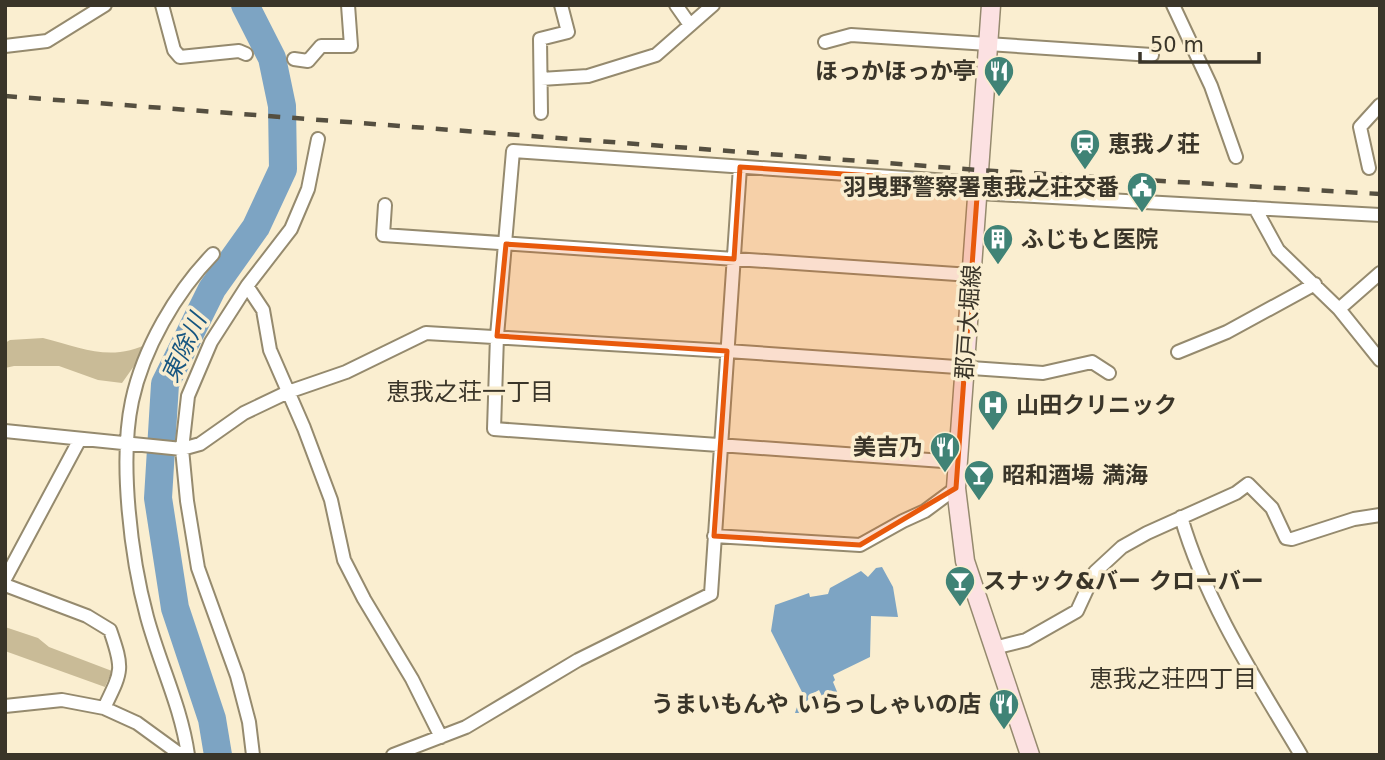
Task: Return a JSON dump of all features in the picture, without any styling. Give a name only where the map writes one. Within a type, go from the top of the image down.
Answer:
[{"type":"main road","name":"郡戸大堀線","points":[[991,5],[956,488],[965,561],[1030,755]]},
{"type":"street","points":[[5,46],[47,41],[105,5]]},
{"type":"street","points":[[162,5],[174,50],[180,57],[239,51],[246,54]]},
{"type":"street","points":[[294,59],[308,61],[321,46],[351,46],[348,5]]},
{"type":"street","points":[[541,113],[540,39],[568,32],[561,5]]},
{"type":"street","points":[[676,5],[690,25]]},
{"type":"street","points":[[541,79],[588,76],[656,55],[713,5]]},
{"type":"street","points":[[1173,5],[1211,86],[1236,157]]},
{"type":"street","points":[[825,41],[851,35],[1153,55]]},
{"type":"street","points":[[1369,169],[1360,127],[1380,105]]},
{"type":"street","points":[[253,755],[250,722],[237,676],[198,568],[182,449],[188,397],[211,342],[247,286],[291,229],[308,189],[318,139]]},
{"type":"street","points":[[957,462],[494,429],[497,336],[513,151],[978,188],[1380,215]]},
{"type":"street","points":[[393,755],[467,727],[578,660],[711,594],[740,167]]},
{"type":"street","points":[[385,205],[383,235],[971,275]]},
{"type":"street","points":[[1255,208],[1278,250],[1339,309],[1380,360]]},
{"type":"street","points":[[188,755],[184,724],[152,632],[140,587],[134,551],[128,448],[131,402],[141,369],[174,300],[213,254]]},
{"type":"street","points":[[1339,309],[1380,273]]},
{"type":"street","points":[[1178,352],[1227,331],[1315,284]]},
{"type":"street","points":[[247,286],[263,310],[270,350],[304,428],[331,500],[337,538],[344,560],[441,737]]},
{"type":"street","points":[[5,431],[80,439],[128,448],[182,449],[200,444],[244,412],[288,392],[346,372],[426,333],[1043,373],[1092,362],[1109,373]]},
{"type":"street","points":[[5,579],[80,439]]},
{"type":"street","points":[[994,648],[1026,640],[1077,611],[1095,572],[1122,547],[1236,493],[1248,484],[1272,508],[1286,538],[1293,539],[1354,519],[1380,515]]},
{"type":"street","points":[[714,536],[860,545],[925,511],[956,488]]},
{"type":"street","points":[[1181,517],[1210,596],[1232,639],[1301,755]]},
{"type":"street","points":[[5,584],[87,616],[110,630],[121,664],[118,680],[104,708]]},
{"type":"street","points":[[5,706],[62,700],[104,708],[137,723],[181,755]]},
{"type":"highlighted area","points":[[740,167],[978,183],[956,488],[860,545],[714,536],[727,351],[497,336],[506,244],[734,259]]},
{"type":"shaded area","points":[[43,338],[110,353],[123,352],[151,342],[122,383],[98,380],[59,366],[5,368],[5,343],[10,340]]},
{"type":"shaded area","points":[[5,627],[38,638],[49,647],[112,671],[105,687],[5,651]]},
{"type":"water","points":[[882,567],[893,587],[898,617],[871,616],[870,657],[833,675],[838,694],[824,700],[819,690],[810,695],[802,713],[795,713],[802,692],[771,631],[775,605],[809,593],[810,597],[828,594],[830,588],[861,571],[868,577],[876,568]]},
{"type":"waterway","name":"東除川","points":[[218,755],[212,719],[175,608],[158,498],[165,384],[212,289],[256,227],[283,169],[282,106],[272,58],[245,5]]},
{"type":"railway","points":[[5,96],[979,170],[1380,194]]},
{"type":"place","name":"ほっかほっか亭","points":[[999,98]]},
{"type":"place","name":"恵我ノ荘","points":[[1085,171]]},
{"type":"place","name":"羽曳野警察署恵我之荘交番","points":[[1142,214]]},
{"type":"place","name":"ふじもと医院","points":[[998,266]]},
{"type":"place","name":"山田クリニック","points":[[993,432]]},
{"type":"place","name":"美吉乃","points":[[945,474]]},
{"type":"place","name":"昭和酒場 満海","points":[[979,502]]},
{"type":"place","name":"スナック&バー クローバー","points":[[960,608]]},
{"type":"place","name":"うまいもんや いらっしゃいの店","points":[[1004,731]]},
{"type":"district","name":"恵我之荘一丁目","points":[[470,392]]},
{"type":"district","name":"恵我之荘四丁目","points":[[1173,679]]}]
